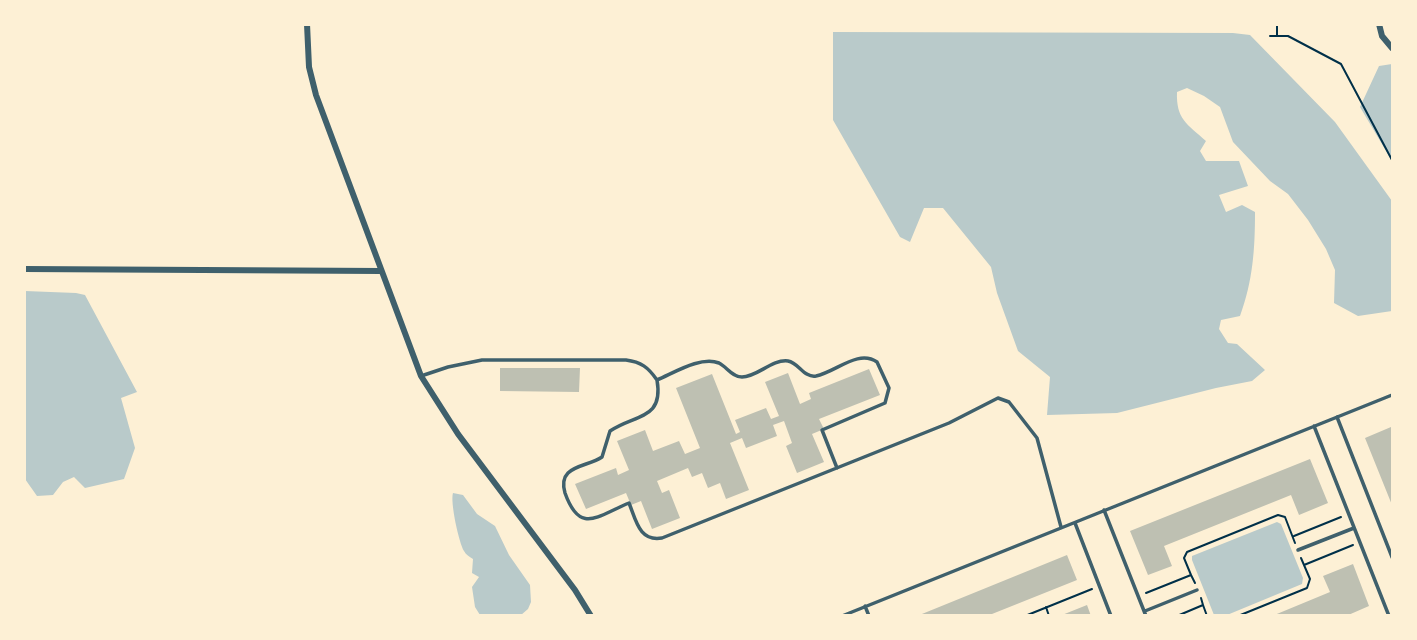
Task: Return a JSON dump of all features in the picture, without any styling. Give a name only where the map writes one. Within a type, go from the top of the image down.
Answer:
[{"type":"street","points":[[307,24],[309,67],[316,94],[422,376],[443,414],[591,615]]},
{"type":"street","points":[[1378,24],[1382,36],[1392,48]]},
{"type":"street","points":[[24,269],[381,271]]},
{"type":"lane","points":[[657,380],[707,361],[720,364],[738,376],[748,376],[783,361],[793,363],[804,373],[816,376],[862,358],[873,359],[880,366],[889,388],[888,398],[881,406],[822,430],[837,468]]},
{"type":"lane","points":[[422,376],[448,366],[482,360],[626,360],[643,364],[657,380],[658,399],[651,413],[610,431],[602,457],[566,474],[563,487],[576,516],[589,519],[629,503],[640,531],[649,538],[662,538],[949,423],[1002,398],[1009,401],[1040,444],[1061,527]]},
{"type":"lane","points":[[842,615],[1392,395]]},
{"type":"lane","points":[[1337,417],[1392,557]]},
{"type":"lane","points":[[1314,426],[1389,615]]},
{"type":"lane","points":[[1104,510],[1146,613],[1197,590]]},
{"type":"lane","points":[[1074,522],[1111,615]]},
{"type":"lane","points":[[1298,551],[1354,528]]},
{"type":"lane","points":[[865,606],[869,615]]},
{"type":"path","points":[[1277,24],[1277,36]]},
{"type":"path","points":[[1269,36],[1288,36],[1341,64],[1392,160]]},
{"type":"path","points":[[1293,536],[1349,514]]},
{"type":"path","points":[[1191,575],[1184,558],[1186,552],[1278,515],[1285,517],[1310,579],[1307,588],[1238,615]]},
{"type":"path","points":[[1304,565],[1360,542]]},
{"type":"path","points":[[1139,596],[1178,581]]},
{"type":"path","points":[[1025,615],[1100,586]]},
{"type":"path","points":[[1177,615],[1203,605],[1207,615]]},
{"type":"path","points":[[1046,607],[1049,615]]},
{"type":"shaded area","points":[[833,32],[1250,35],[1335,122],[1392,201],[1392,311],[1358,316],[1334,303],[1335,270],[1308,220],[1288,194],[1270,181],[1233,142],[1220,107],[1187,88],[1177,92],[1178,109],[1184,120],[1206,141],[1200,151],[1206,161],[1239,161],[1248,186],[1219,195],[1226,212],[1242,205],[1255,212],[1252,265],[1240,316],[1221,320],[1219,329],[1228,343],[1237,344],[1265,370],[1252,381],[1117,413],[1047,415],[1050,377],[1018,351],[997,293],[991,267],[943,208],[924,208],[910,242],[900,237],[833,120]]},
{"type":"shaded area","points":[[1392,64],[1392,161],[1360,107],[1379,66]]},
{"type":"shaded area","points":[[25,291],[85,295],[137,392],[121,398],[135,448],[124,479],[85,488],[74,477],[63,482],[53,495],[37,496],[25,479]]},
{"type":"shaded area","points":[[453,493],[463,495],[477,514],[495,526],[509,555],[530,585],[531,602],[521,615],[480,615],[475,607],[472,587],[479,577],[472,573],[473,559],[465,552],[460,540]]},
{"type":"shaded area","points":[[1277,522],[1281,524],[1303,578],[1302,584],[1227,615],[1214,615],[1192,556]]},
{"type":"building","points":[[500,368],[580,368],[579,392],[500,391]]},
{"type":"building","points":[[869,369],[880,395],[819,419],[824,429],[812,434],[824,462],[797,473],[786,446],[792,443],[784,421],[773,425],[777,436],[746,448],[742,438],[730,443],[749,490],[726,499],[720,483],[708,488],[702,473],[692,477],[688,468],[657,481],[662,493],[669,490],[680,518],[652,529],[641,501],[631,505],[626,493],[586,509],[575,484],[616,468],[618,475],[629,470],[617,441],[645,430],[653,451],[679,441],[685,454],[700,448],[676,388],[712,374],[736,434],[740,432],[735,420],[766,408],[771,419],[779,416],[765,382],[788,373],[800,404],[811,399],[809,393]]},
{"type":"building","points":[[1391,427],[1392,432],[1392,505],[1365,438]]},
{"type":"building","points":[[1310,459],[1328,503],[1299,515],[1291,495],[1164,546],[1172,566],[1148,575],[1130,531]]},
{"type":"building","points":[[1067,555],[1077,580],[987,616],[917,616]]},
{"type":"building","points":[[1353,564],[1369,606],[1346,616],[1272,616],[1330,592],[1323,576]]},
{"type":"building","points":[[1087,605],[1091,616],[1062,616],[1062,615]]}]
